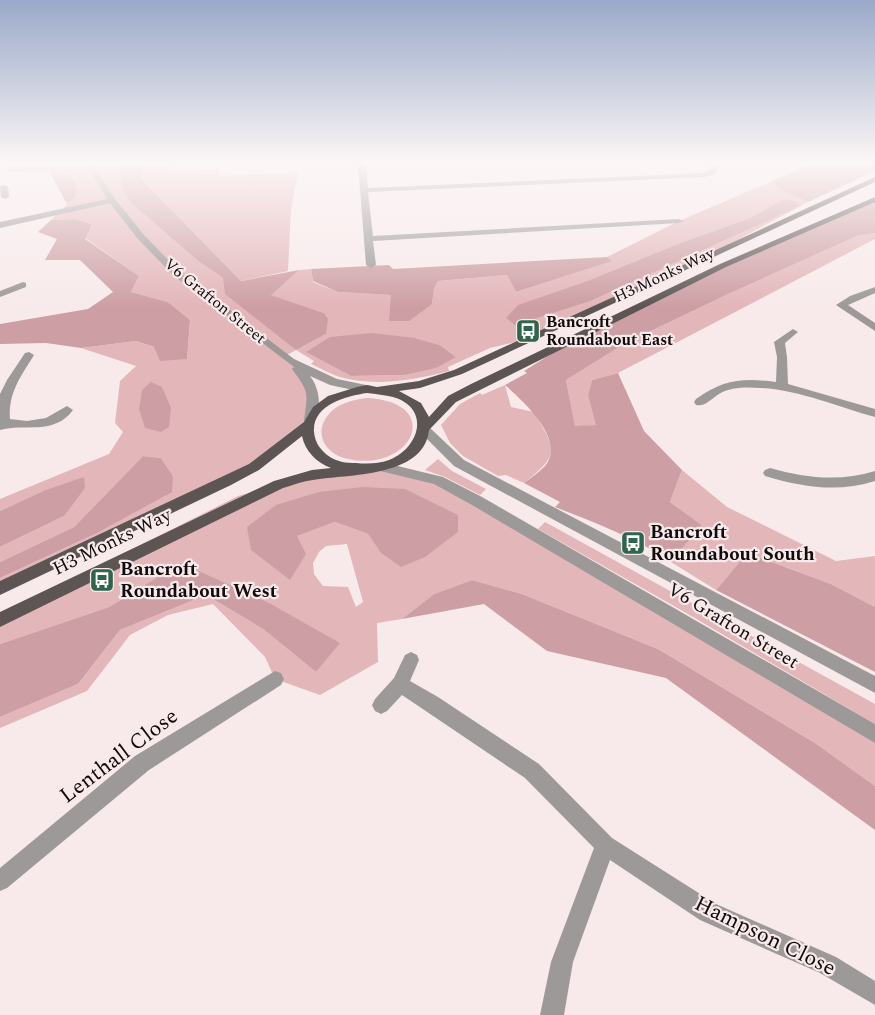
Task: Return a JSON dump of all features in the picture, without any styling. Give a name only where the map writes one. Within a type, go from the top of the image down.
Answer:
[{"type":"main road","name":"H3 Monks Way","points":[[373,389],[420,384],[458,372],[803,211]]},
{"type":"main road","name":"H3 Monks Way","points":[[426,429],[452,398],[638,306],[846,211]]},
{"type":"main road","points":[[373,389],[397,394],[413,402],[422,413],[426,429],[421,442],[412,453],[398,462],[380,468],[360,470],[341,467],[325,460],[313,450],[308,438],[309,422],[316,410],[326,402],[346,393],[373,389]]},
{"type":"main road","name":"H3 Monks Way","points":[[0,588],[172,508],[254,467],[309,422]]},
{"type":"main road","name":"H3 Monks Way","points":[[0,620],[242,500],[279,484],[312,475],[360,470]]},
{"type":"street","points":[[0,225],[61,211]]},
{"type":"street","name":"V6 Grafton Street","points":[[121,211],[141,238],[176,273],[290,361],[313,374],[327,379],[373,389]]},
{"type":"street","points":[[366,211],[371,265]]},
{"type":"street","points":[[368,239],[679,222]]},
{"type":"street","points":[[0,294],[23,285]]},
{"type":"street","points":[[875,290],[853,298],[841,305],[875,328]]},
{"type":"street","points":[[782,386],[782,357],[779,342],[793,332]]},
{"type":"street","points":[[29,355],[7,388],[2,405],[2,425],[27,425],[49,422],[67,410]]},
{"type":"street","name":"V6 Grafton Street","points":[[290,361],[312,384],[313,396],[309,422]]},
{"type":"street","points":[[700,402],[705,396],[734,386],[755,383],[782,386],[875,415]]},
{"type":"street","name":"V6 Grafton Street","points":[[426,429],[459,463],[875,685]]},
{"type":"street","name":"V6 Grafton Street","points":[[380,468],[402,471],[438,480],[535,534],[875,734]]},
{"type":"street","points":[[770,472],[786,478],[830,483],[875,476]]},
{"type":"street","points":[[381,705],[400,684],[411,660]]},
{"type":"street","name":"Lenthall Close","points":[[0,881],[142,763],[275,679]]},
{"type":"street","name":"Hampson Close","points":[[400,684],[432,703],[532,771],[605,845],[708,912],[828,965],[875,994]]},
{"type":"street","points":[[552,1015],[562,962],[605,845]]},
{"type":"shaded area","points":[[60,211],[141,211],[198,261],[223,278],[296,350],[285,356],[312,385],[310,420],[254,467],[0,588],[0,578],[95,534],[173,476],[161,458],[143,456],[74,527],[0,562],[0,547],[64,516],[43,491],[0,511],[0,499],[109,454],[123,432],[115,423],[120,381],[136,366],[81,348],[136,341],[187,359],[190,320],[168,302],[131,292],[139,276],[85,238],[92,226],[76,219],[51,220]]},
{"type":"shaded area","points":[[141,211],[173,211],[241,281],[299,270],[271,295],[324,313],[328,319],[326,334],[296,350],[225,294],[223,278],[198,261]]},
{"type":"shaded area","points":[[173,211],[291,211],[288,271],[241,281]]},
{"type":"shaded area","points":[[701,211],[762,211],[750,218],[680,243],[582,283],[783,214],[783,211],[791,211],[702,259],[532,338],[490,348],[448,367],[449,371],[394,381],[367,382],[336,376],[311,364],[314,361],[296,350],[326,334],[324,313],[270,295],[299,270],[311,269],[313,282],[338,292],[392,295],[390,316],[432,304],[434,289],[438,281],[507,275],[516,292],[611,261],[607,257]],"holes":[[[415,338],[440,345],[456,357],[404,375],[351,376],[307,352],[320,344]]]},
{"type":"shaded area","points":[[762,211],[788,211],[590,301],[515,325],[506,318],[518,305],[582,283],[680,243],[750,218]]},
{"type":"shaded area","points":[[848,211],[875,211],[875,233],[857,236],[724,296],[626,343],[566,380],[575,426],[596,425],[588,395],[592,380],[618,373],[644,431],[682,470],[670,502],[702,525],[671,562],[629,538],[555,507],[560,502],[524,483],[545,466],[550,456],[550,444],[540,421],[522,400],[505,385],[527,373],[524,371],[585,333],[638,306]]},
{"type":"shaded area","points":[[76,219],[92,225],[85,239],[139,276],[131,292],[168,302],[190,320],[187,359],[160,361],[154,347],[136,341],[81,348],[46,343],[0,344],[0,324],[88,309],[113,292],[80,260],[45,260],[57,239],[38,232],[51,220]]},
{"type":"shaded area","points":[[875,233],[875,239],[618,373],[592,380],[588,395],[597,425],[575,427],[566,380],[626,343],[724,296],[857,236]]},
{"type":"shaded area","points":[[607,257],[612,261],[516,292],[507,275],[438,281],[434,289],[432,304],[409,321],[389,321],[391,295],[338,292],[313,281],[311,269],[389,265],[393,269]]},
{"type":"shaded area","points":[[372,333],[415,338],[440,345],[456,357],[436,368],[404,375],[351,376],[306,352],[330,337]]},
{"type":"shaded area","points":[[151,382],[162,387],[171,408],[169,427],[161,432],[145,428],[139,409],[142,390]]},
{"type":"shaded area","points":[[505,385],[511,407],[534,412],[550,444],[549,458],[524,483],[506,475],[498,476],[463,456],[450,443],[441,425],[460,404],[480,393],[482,395]]},
{"type":"shaded area","points":[[367,398],[391,402],[406,411],[412,423],[411,435],[403,447],[389,456],[371,461],[340,457],[333,453],[324,442],[322,428],[324,421],[333,410],[341,405]]},
{"type":"shaded area","points":[[143,456],[161,458],[173,476],[172,492],[95,534],[0,578],[0,562],[74,527]]},
{"type":"shaded area","points":[[438,459],[452,471],[486,489],[480,495],[445,477],[425,470]]},
{"type":"shaded area","points":[[381,467],[438,480],[875,734],[875,786],[815,743],[658,649],[522,594],[472,580],[434,594],[402,619],[377,623],[378,662],[320,695],[275,679],[265,657],[213,604],[168,615],[130,635],[87,691],[0,728],[0,717],[78,684],[120,630],[206,595],[263,629],[316,672],[339,643],[182,563],[109,607],[0,644],[0,616],[238,496],[279,484]],"holes":[[[405,489],[380,552],[368,534],[335,522],[297,536]],[[347,544],[363,602],[356,607],[348,587],[323,586],[314,574],[313,563],[319,552],[326,546]]]},
{"type":"shaded area","points":[[682,470],[727,507],[836,561],[875,556],[875,607],[831,584],[747,553],[716,590],[671,562],[702,525],[670,502]]},
{"type":"shaded area","points":[[84,477],[85,488],[64,516],[0,547],[0,511],[43,491]]},
{"type":"shaded area","points":[[362,487],[405,489],[458,515],[458,532],[425,557],[401,567],[380,552],[368,534],[335,522],[297,536],[306,554],[290,580],[251,550],[247,527],[276,505],[319,492]]},
{"type":"shaded area","points":[[545,522],[875,704],[875,724],[681,610],[538,529]]},
{"type":"shaded area","points":[[747,553],[831,584],[875,607],[875,672],[716,590]]},
{"type":"shaded area","points":[[181,563],[269,603],[340,643],[316,672],[263,629],[206,595],[120,630],[78,684],[0,717],[0,644],[109,607]]},
{"type":"shaded area","points":[[472,580],[522,594],[658,649],[815,743],[875,786],[875,830],[666,678],[547,651],[484,604],[402,619],[434,594]]},
{"type":"place","name":"Bancroft Roundabout East","points":[[528,331]]},
{"type":"place","name":"Bancroft Roundabout South","points":[[633,543]]},
{"type":"place","name":"Bancroft Roundabout West","points":[[102,580]]}]
